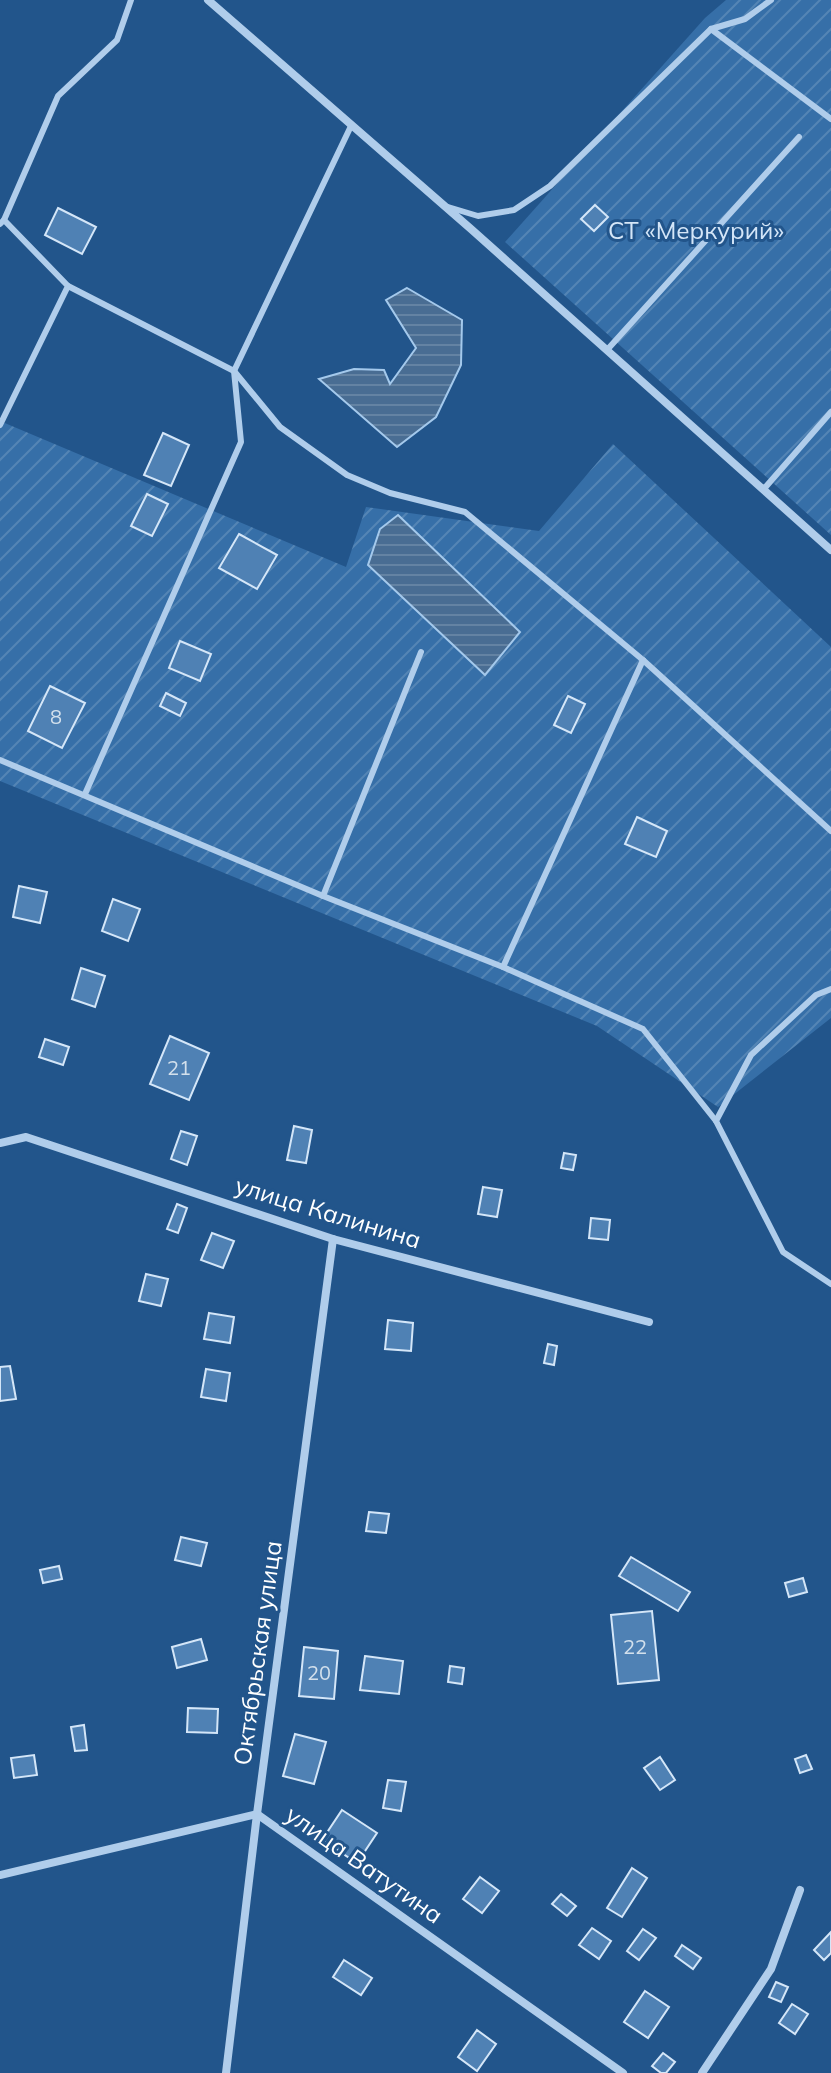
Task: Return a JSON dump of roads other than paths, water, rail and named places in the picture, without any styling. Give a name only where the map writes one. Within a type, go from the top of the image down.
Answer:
[{"type":"street","points":[[208,0],[831,550]]},
{"type":"street","name":"улица Калинина","points":[[0,1143],[26,1137],[333,1239],[649,1322]]},
{"type":"street","name":"Октябрьская улица","points":[[226,2073],[333,1239]]},
{"type":"street","name":"улица Ватутина","points":[[0,1875],[257,1814],[623,2073]]},
{"type":"street","points":[[702,2073],[771,1969],[800,1890]]},
{"type":"lane","points":[[131,0],[117,40],[58,96],[2,222],[68,286],[234,371],[280,427],[347,475],[390,493],[465,512],[643,660],[831,831]]},
{"type":"lane","points":[[444,206],[478,216],[514,210],[550,186],[711,29],[745,19],[771,0]]},
{"type":"lane","points":[[711,29],[831,119]]},
{"type":"lane","points":[[85,794],[241,442],[234,371],[351,126]]},
{"type":"lane","points":[[607,350],[799,137]]},
{"type":"lane","points":[[0,425],[68,286]]},
{"type":"lane","points":[[763,490],[831,412]]},
{"type":"lane","points":[[323,896],[421,652]]},
{"type":"lane","points":[[503,967],[643,660]]},
{"type":"lane","points":[[0,760],[323,896],[503,967],[643,1029],[716,1121],[783,1252],[831,1284]]},
{"type":"lane","points":[[716,1121],[751,1055],[816,995],[831,989]]},
{"type":"park label","name":"СТ «Меркурий»","points":[[696,231]]}]
